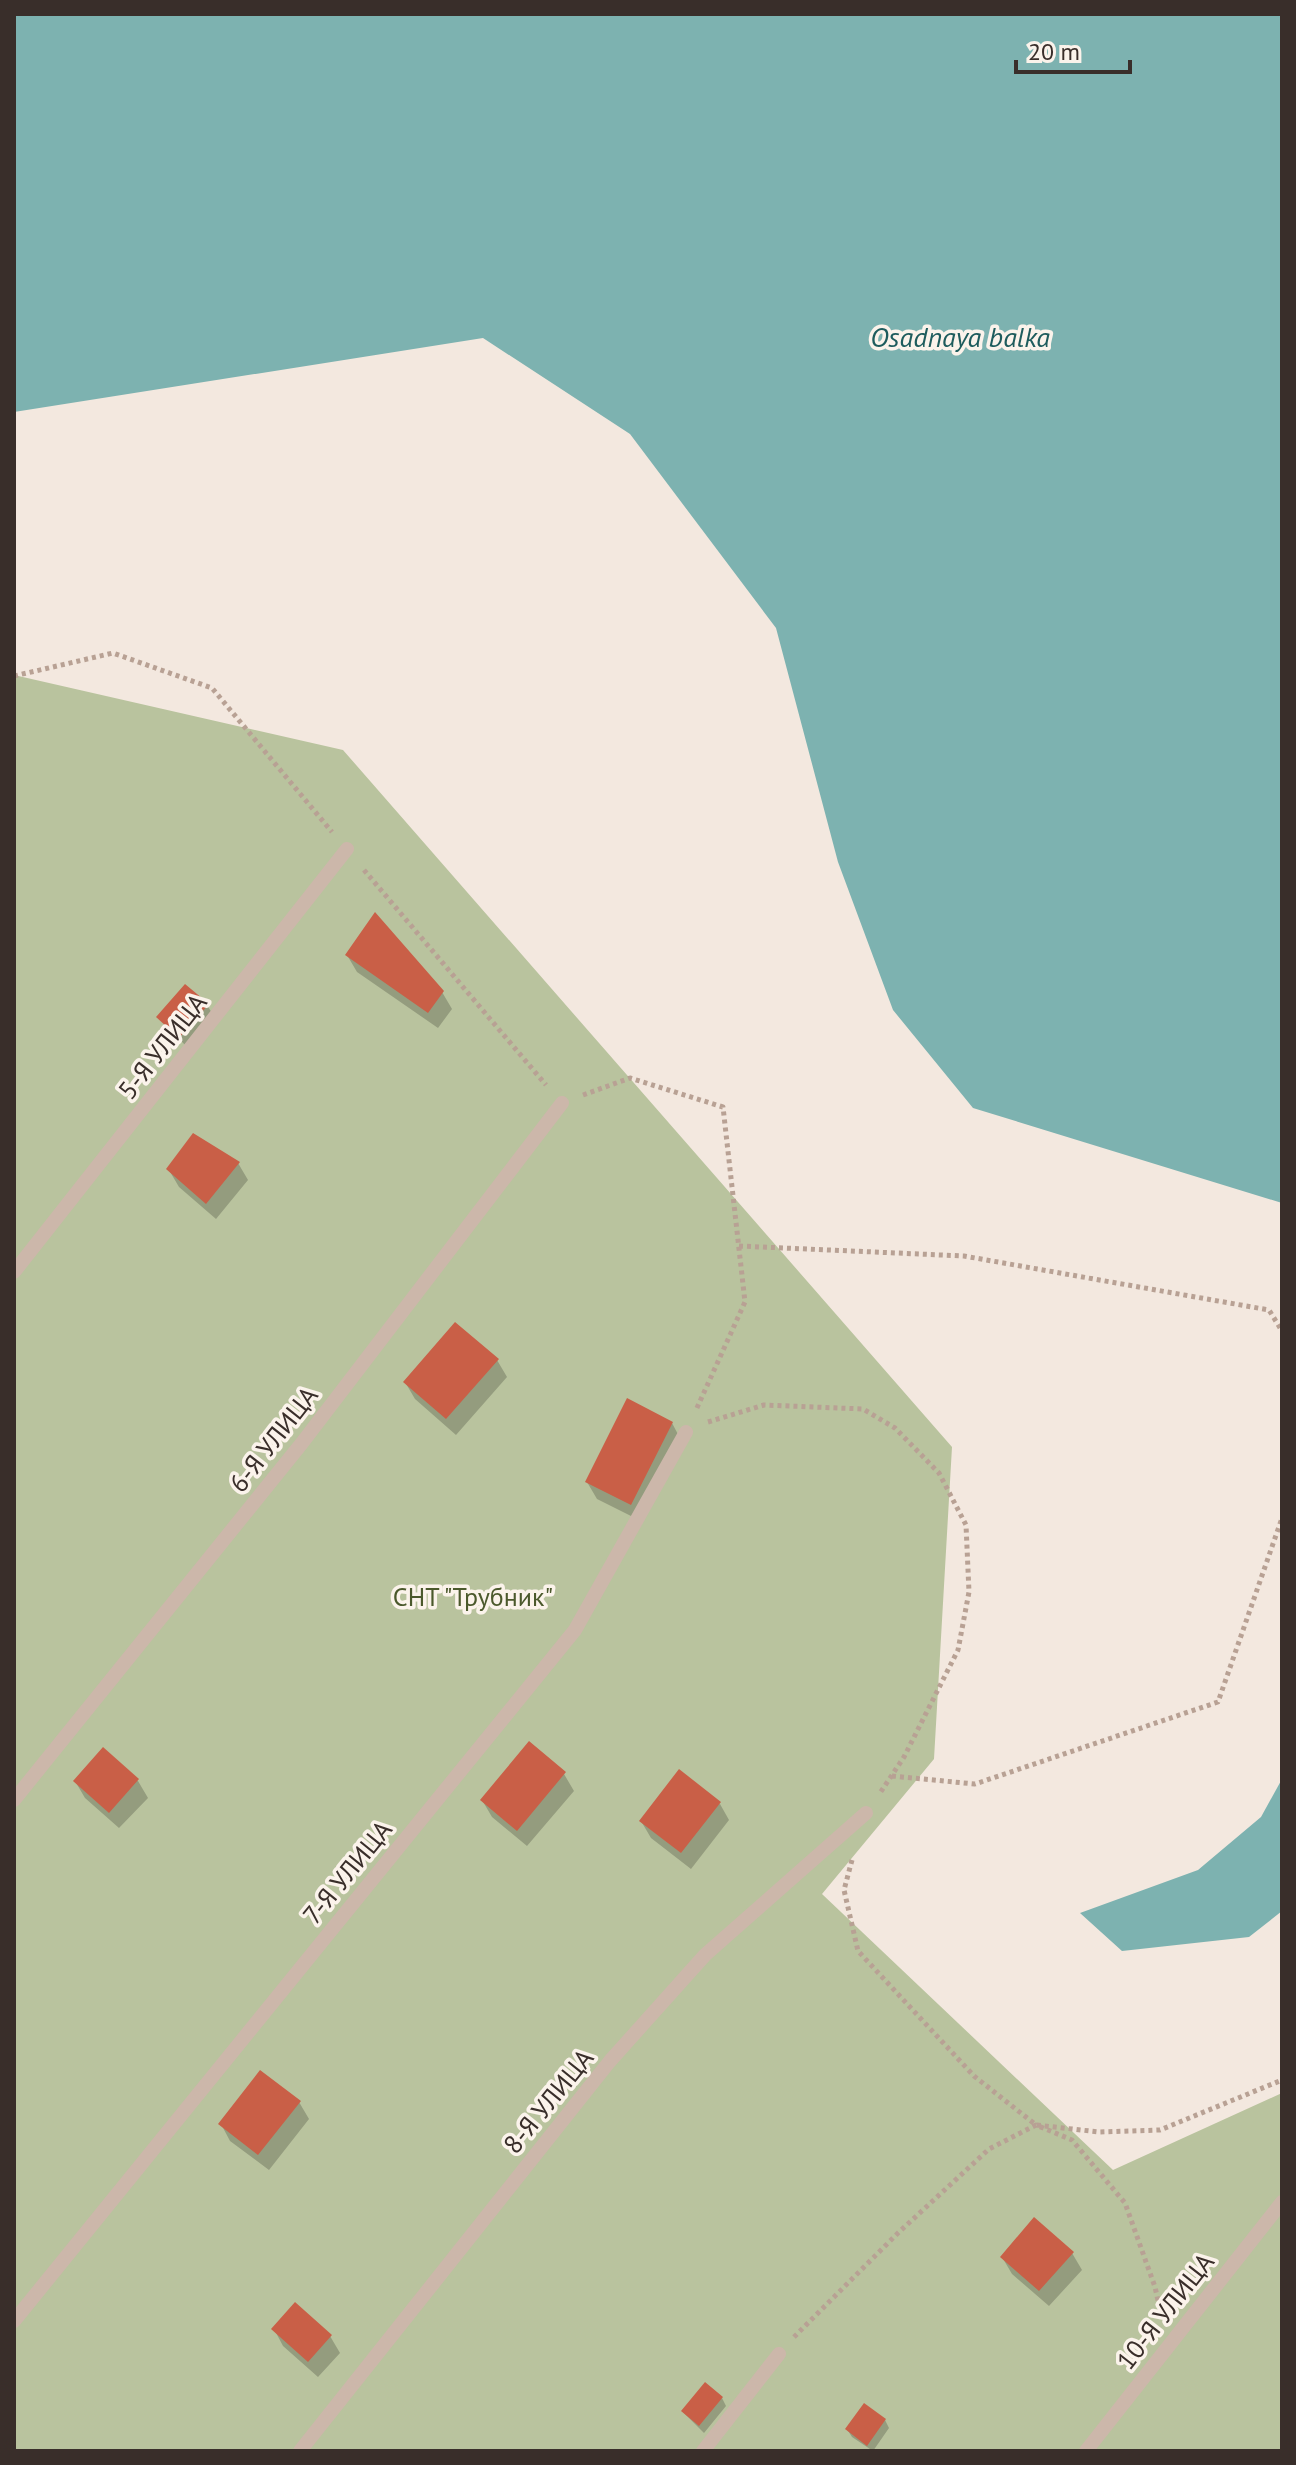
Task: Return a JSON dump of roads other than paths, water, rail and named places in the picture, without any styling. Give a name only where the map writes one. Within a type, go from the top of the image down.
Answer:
[{"type":"lane","name":"5-Я УЛИЦА","points":[[14,1272],[347,849]]},
{"type":"lane","name":"6-Я УЛИЦА","points":[[14,1800],[302,1443],[562,1103]]},
{"type":"lane","name":"7-Я УЛИЦА","points":[[14,2321],[575,1630],[686,1432]]},
{"type":"lane","name":"8-Я УЛИЦА","points":[[300,2451],[610,2061],[705,1955],[866,1813]]},
{"type":"lane","name":"10-Я УЛИЦА","points":[[1086,2451],[1282,2202]]},
{"type":"lane","points":[[703,2451],[779,2354]]},
{"type":"water","name":"Osadnaya balka","points":[[14,14],[1282,14],[1282,1203],[973,1108],[893,1010],[838,862],[776,628],[630,434],[483,338],[14,412]]},
{"type":"water","points":[[1282,1779],[1282,1911],[1249,1937],[1122,1951],[1080,1913],[1198,1870],[1261,1817]]},
{"type":"park label","name":"СНТ \"Трубник\"","points":[[473,1596]]}]
